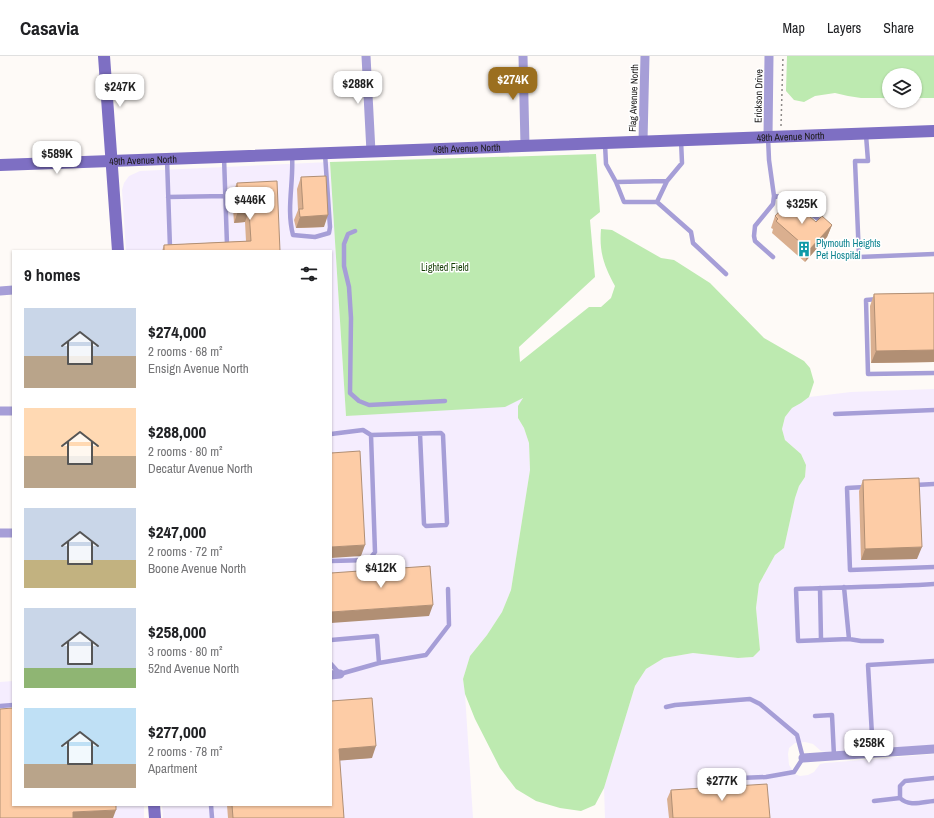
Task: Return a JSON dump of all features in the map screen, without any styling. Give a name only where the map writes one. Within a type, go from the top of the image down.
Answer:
[{"type":"street","points":[[104,56],[113,161],[118,250]]},
{"type":"street","points":[[366,56],[371,152]]},
{"type":"street","points":[[523,56],[525,146]]},
{"type":"street","name":"Flag Avenue North","points":[[643,141],[645,56]]},
{"type":"street","name":"Erickson Drive","points":[[768,137],[769,56]]},
{"type":"street","name":"49th Avenue North","points":[[0,165],[934,131]]},
{"type":"street","points":[[0,291],[12,290]]},
{"type":"street","points":[[0,411],[12,411]]},
{"type":"street","points":[[0,533],[12,533]]},
{"type":"street","points":[[803,758],[934,749]]},
{"type":"street","points":[[154,806],[155,818]]},
{"type":"lane","points":[[866,133],[868,161],[855,161],[859,257],[934,254]]},
{"type":"lane","points":[[768,137],[774,196],[773,204],[755,226],[754,236],[755,241],[773,257]]},
{"type":"lane","points":[[657,202],[667,181],[682,163],[681,140]]},
{"type":"lane","points":[[605,143],[606,164],[616,182],[624,202],[657,202],[691,232],[693,243],[726,274]]},
{"type":"lane","points":[[292,154],[293,167],[290,222],[293,235],[315,237],[329,233],[330,227],[325,154]]},
{"type":"lane","points":[[220,246],[227,245],[224,157]]},
{"type":"lane","points":[[167,159],[170,248],[177,247]]},
{"type":"lane","points":[[616,182],[667,181]]},
{"type":"lane","points":[[168,197],[226,196]]},
{"type":"lane","points":[[774,196],[790,198],[818,220]]},
{"type":"lane","points":[[355,231],[348,234],[344,244],[344,266],[349,286],[350,393],[359,401],[369,405],[445,401]]},
{"type":"lane","points":[[882,299],[866,300],[868,374],[934,373]]},
{"type":"lane","points":[[835,414],[934,410]]},
{"type":"lane","points":[[332,434],[363,430],[371,435],[441,433],[443,435],[446,525],[426,526],[424,524],[420,434]]},
{"type":"lane","points":[[332,561],[369,560],[375,552],[371,435]]},
{"type":"lane","points":[[910,485],[934,484]]},
{"type":"lane","points":[[870,487],[847,488],[850,570],[934,567]]},
{"type":"lane","points":[[882,641],[861,641],[848,639],[798,641],[796,589],[934,584]]},
{"type":"lane","points":[[820,588],[821,640]]},
{"type":"lane","points":[[844,588],[848,639]]},
{"type":"lane","points":[[336,674],[379,663],[426,655],[449,625],[448,589]]},
{"type":"lane","points":[[332,640],[377,636],[379,663]]},
{"type":"lane","points":[[873,753],[868,665],[934,661]]},
{"type":"lane","points":[[666,707],[750,699],[760,704],[798,735],[803,758],[794,772],[766,777],[715,780]]},
{"type":"lane","points":[[0,706],[12,705]]},
{"type":"lane","points":[[815,716],[832,715],[834,756]]},
{"type":"lane","points":[[934,778],[905,782],[900,786],[900,798],[904,802],[910,804],[934,801]]},
{"type":"lane","points":[[874,800],[900,798]]},
{"type":"lane","points":[[211,806],[212,818]]},
{"type":"path","points":[[781,127],[783,56]]},
{"type":"shaded area","points":[[330,162],[346,416],[523,397],[518,418],[524,428],[529,443],[530,470],[511,590],[502,612],[487,635],[470,656],[463,679],[473,818],[163,818],[162,806],[332,806],[332,250],[126,250],[122,190],[124,183],[129,176],[140,171]]},
{"type":"shaded area","points":[[934,389],[934,745],[825,752],[821,751],[813,744],[805,742],[795,743],[789,748],[788,754],[789,765],[795,774],[800,776],[808,775],[814,772],[820,764],[825,763],[934,754],[934,818],[605,818],[604,788],[635,686],[646,669],[664,658],[693,653],[738,658],[753,657],[760,650],[756,608],[759,584],[775,555],[784,548],[795,498],[799,486],[805,477],[806,465],[801,454],[785,440],[782,429],[785,417],[792,408],[809,397],[851,392]]},
{"type":"shaded area","points":[[12,681],[12,806],[144,806],[144,818],[0,818],[0,682]]},
{"type":"green space","points":[[787,56],[934,56],[934,98],[922,98],[922,68],[882,68],[882,98],[861,98],[835,93],[815,96],[804,102],[794,100],[786,91]]},
{"type":"green space","name":"Lighted Field","points":[[596,154],[600,212],[590,220],[595,277],[519,347],[520,362],[589,307],[601,307],[611,298],[615,286],[603,259],[601,229],[612,230],[661,258],[674,260],[710,283],[764,338],[804,361],[810,368],[814,382],[809,397],[792,408],[785,417],[782,429],[785,440],[801,454],[806,465],[805,477],[799,486],[795,498],[784,548],[775,555],[759,584],[756,608],[760,650],[753,657],[738,658],[693,653],[664,658],[646,669],[635,686],[604,788],[595,805],[581,811],[560,808],[536,801],[516,789],[500,768],[475,719],[465,694],[463,679],[470,656],[487,635],[502,612],[511,590],[530,470],[529,443],[524,428],[518,418],[518,406],[523,398],[505,407],[346,416],[330,162]]},
{"type":"building","points":[[326,176],[328,215],[300,217],[299,209],[303,209],[301,177]]},
{"type":"building","points":[[277,181],[280,250],[164,250],[164,245],[251,241],[249,211],[238,211],[237,183]]},
{"type":"building","points":[[788,202],[791,204],[793,202],[816,222],[822,216],[832,225],[809,250],[776,221],[778,219],[775,216]]},
{"type":"building","points":[[934,293],[934,350],[876,351],[874,294]]},
{"type":"building","points":[[360,451],[365,545],[332,547],[332,453]]},
{"type":"building","points":[[919,478],[922,547],[865,549],[863,480]]},
{"type":"building","points":[[430,566],[433,605],[332,612],[332,573]]},
{"type":"building","points":[[372,698],[376,746],[339,749],[344,818],[233,818],[232,806],[332,806],[332,701]]},
{"type":"building","points":[[12,708],[12,806],[116,806],[116,810],[73,812],[73,818],[0,818],[0,709]]},
{"type":"building","points":[[767,784],[770,818],[673,818],[671,790]]},
{"type":"place","name":"Plymouth Heights Pet Hospital","points":[[804,249]]}]
